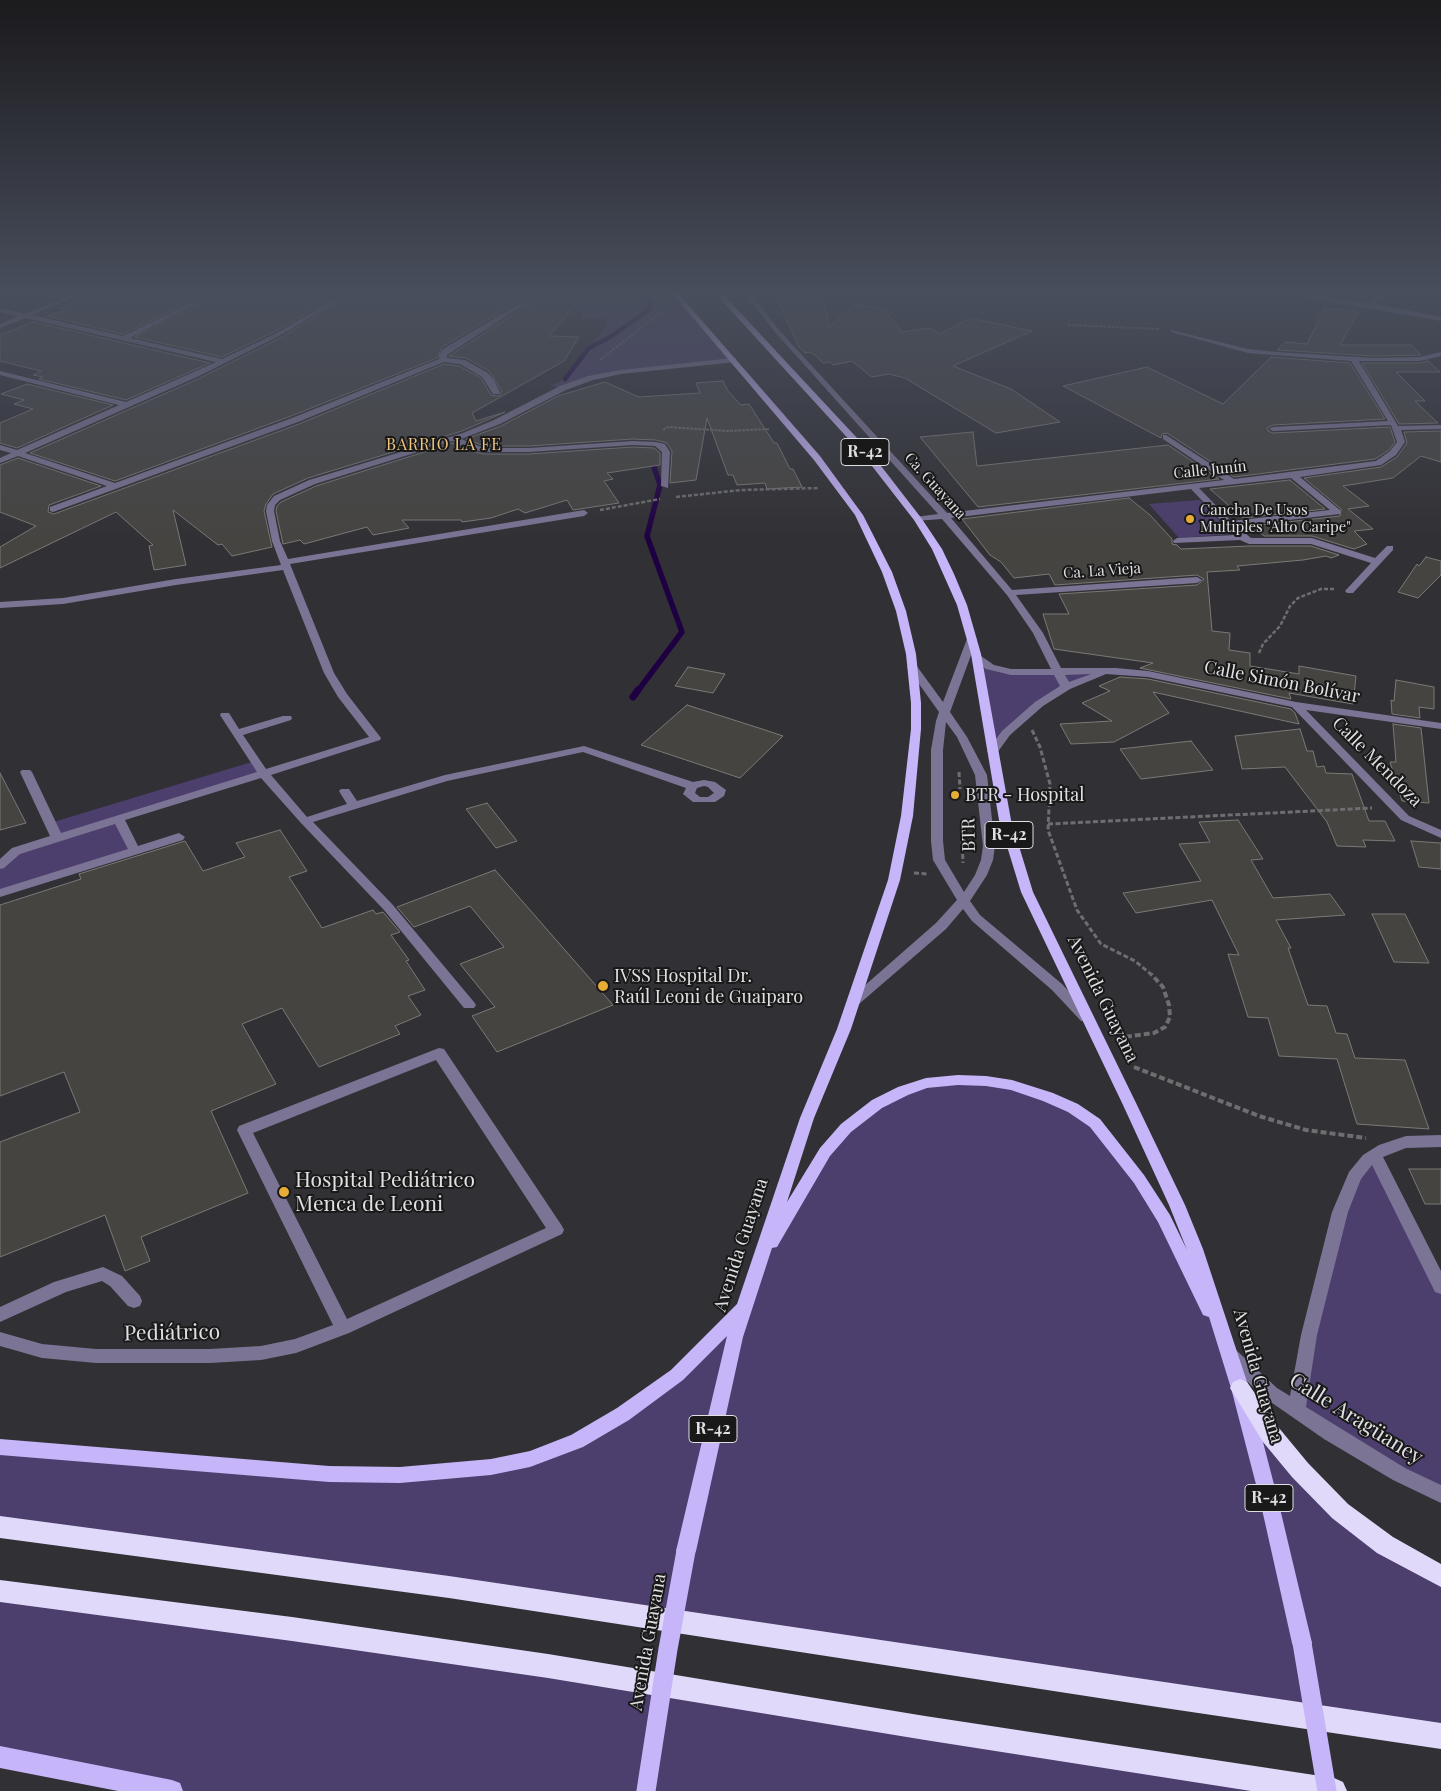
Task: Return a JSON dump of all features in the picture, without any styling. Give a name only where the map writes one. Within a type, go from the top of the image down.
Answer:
[{"type":"highway","points":[[1240,1388],[1271,1435],[1300,1470],[1340,1511],[1385,1545],[1441,1576]]},
{"type":"highway","points":[[0,1527],[449,1587],[1131,1691],[1441,1736]]},
{"type":"highway","points":[[0,1591],[292,1628],[548,1666],[915,1726],[1334,1791]]},
{"type":"main road","name":"Avenida Guayana","points":[[646,1791],[668,1649],[686,1551],[714,1426],[758,1264],[807,1118],[854,1001],[894,880],[907,816],[916,729],[916,703],[908,634],[887,572],[859,515],[838,485],[746,376]]},
{"type":"main road","name":"Avenida Guayana","points":[[794,376],[868,455],[918,519],[937,549],[962,604],[977,658],[1005,820],[1027,892],[1177,1204],[1195,1249],[1230,1355],[1268,1496],[1302,1643],[1327,1791]]},
{"type":"main road","points":[[758,1264],[825,1152],[846,1128],[877,1104],[903,1091],[926,1083],[958,1080],[986,1081],[1012,1086],[1073,1108],[1095,1124],[1111,1141],[1139,1179],[1164,1220],[1230,1355]]},
{"type":"main road","points":[[0,1447],[329,1474],[400,1475],[491,1467],[530,1459],[577,1441],[623,1414],[676,1375],[745,1307]]},
{"type":"main road","points":[[0,1757],[172,1791]]},
{"type":"street","points":[[10,376],[127,405]]},
{"type":"street","points":[[0,461],[193,376]]},
{"type":"street","points":[[53,509],[304,416],[404,376]]},
{"type":"street","points":[[486,376],[496,392]]},
{"type":"street","points":[[0,865],[16,851],[376,738],[342,694],[329,673],[276,541],[271,519],[271,505],[277,498],[312,482],[455,438],[497,422],[578,382],[602,376]]},
{"type":"street","name":"Ca. Guayana","points":[[818,376],[944,516],[1010,593],[1038,633],[1066,687]]},
{"type":"street","points":[[1364,376],[1395,426]]},
{"type":"street","points":[[1273,429],[1395,426],[1441,427]]},
{"type":"street","name":"Calle Junín","points":[[918,519],[1367,465],[1384,459],[1399,447],[1401,442],[1395,426]]},
{"type":"street","points":[[1166,437],[1232,482]]},
{"type":"street","points":[[455,438],[474,448],[499,450],[646,442],[662,446],[666,452],[665,486]]},
{"type":"street","points":[[0,447],[114,486]]},
{"type":"street","points":[[1230,524],[1337,512],[1293,475]]},
{"type":"street","points":[[1192,486],[1242,537]]},
{"type":"street","points":[[0,605],[63,601],[584,513]]},
{"type":"street","points":[[1176,541],[1242,537],[1254,541],[1312,541],[1377,562]]},
{"type":"street","points":[[1350,591],[1390,548]]},
{"type":"street","name":"Ca. La Vieja","points":[[1010,593],[1197,580]]},
{"type":"street","name":"BTR","points":[[972,639],[945,712],[938,750],[937,841],[940,860],[950,882],[976,918],[1057,987],[1086,1018]]},
{"type":"street","name":"Calle Simón Bolívar","points":[[977,658],[990,666],[1012,672],[1116,671],[1179,680],[1296,705],[1441,726]]},
{"type":"street","name":"BTR","points":[[854,1001],[942,926],[981,875],[987,860],[989,846],[984,785],[971,752],[912,667]]},
{"type":"street","name":"Calle Simón Bolívar","points":[[993,751],[1006,733],[1039,704],[1066,687],[1097,675],[1116,671]]},
{"type":"street","name":"Calle Mendoza","points":[[1296,705],[1392,807],[1414,823],[1441,834]]},
{"type":"street","points":[[225,715],[263,773],[304,821],[388,907],[469,1005]]},
{"type":"street","points":[[237,733],[287,718]]},
{"type":"street","points":[[304,821],[445,778],[584,749],[692,786]]},
{"type":"street","points":[[26,772],[57,838]]},
{"type":"street","points":[[345,791],[354,806]]},
{"type":"street","points":[[118,818],[135,850]]},
{"type":"street","points":[[0,893],[179,837]]},
{"type":"street","name":"Pediátrico","points":[[0,1339],[42,1351],[96,1356],[210,1356],[261,1353],[296,1346],[342,1328],[556,1230],[439,1053],[244,1130],[342,1328]]},
{"type":"street","points":[[1297,1409],[1310,1335],[1340,1212],[1354,1176],[1368,1159],[1384,1149],[1406,1142],[1441,1141]]},
{"type":"street","points":[[1374,1155],[1441,1287]]},
{"type":"street","points":[[0,1315],[60,1287],[103,1274],[116,1281],[134,1301]]},
{"type":"street","name":"Calle Aragüaney","points":[[1230,1355],[1271,1393],[1330,1433],[1399,1474],[1441,1494]]},
{"type":"path","points":[[578,382],[584,376]]},
{"type":"path","points":[[646,442],[668,427],[727,431],[791,427]]},
{"type":"path","points":[[659,499],[742,490],[806,490],[838,485]]},
{"type":"path","points":[[584,513],[653,500]]},
{"type":"path","points":[[1258,654],[1263,644],[1280,626],[1290,606],[1298,598],[1321,589],[1350,591]]},
{"type":"path","points":[[1023,718],[1033,731],[1040,747],[1050,784],[1048,830],[1077,910],[1101,944],[1135,961],[1149,971],[1163,987],[1169,1005],[1170,1017],[1165,1027],[1154,1034],[1097,1040]]},
{"type":"path","points":[[1048,824],[1392,807]]},
{"type":"path","points":[[1106,1059],[1143,1070],[1269,1119],[1306,1130],[1367,1138]]},
{"type":"shaded area","points":[[568,376],[602,376],[563,388],[551,386]]},
{"type":"shaded area","name":"Cancha De Usos Multiples \"Alto Caripe\"","points":[[1200,500],[1232,534],[1179,538],[1149,504]]},
{"type":"shaded area","points":[[982,662],[1000,670],[1085,671],[1104,675],[1072,688],[1040,707],[993,751]]},
{"type":"shaded area","points":[[255,761],[263,773],[118,818],[135,851],[0,893],[0,865],[16,851],[56,838],[50,823]]},
{"type":"shaded area","points":[[986,1081],[1073,1108],[1139,1179],[1230,1355],[1300,1470],[1441,1576],[1441,1736],[0,1527],[0,1447],[329,1474],[530,1459],[623,1414],[745,1307],[758,1265],[825,1152],[903,1091]]},
{"type":"shaded area","points":[[1374,1155],[1441,1287],[1441,1494],[1297,1409],[1340,1212]]},
{"type":"shaded area","points":[[0,1591],[1334,1791],[172,1791],[0,1757]]},
{"type":"building","points":[[36,376],[181,376],[126,400],[39,379],[43,377]]},
{"type":"building","points":[[205,376],[393,376],[291,416],[115,481],[30,453]]},
{"type":"building","points":[[416,376],[477,376],[481,378],[491,395],[499,396],[502,391],[492,376],[538,376],[472,413],[476,421],[505,412],[462,431],[308,478],[273,494],[266,504],[264,511],[272,547],[232,556],[222,544],[218,545],[173,510],[186,565],[154,570],[149,546],[153,545],[116,512],[0,568],[0,547],[36,526],[0,512],[0,465],[18,458],[101,486],[49,505],[48,512],[54,514],[299,424]]},
{"type":"building","points":[[895,376],[977,376],[1011,389],[1060,422],[996,433],[905,378]]},
{"type":"building","points":[[1109,376],[1165,376],[1223,404],[1252,376],[1358,376],[1385,419],[1273,425],[1267,428],[1268,431],[1273,433],[1390,427],[1395,442],[1389,450],[1375,459],[1234,477],[1167,433],[1162,434],[1161,438],[1063,386]]},
{"type":"building","points":[[1370,376],[1400,376],[1425,401],[1415,401],[1438,423],[1399,424]]},
{"type":"building","points":[[723,381],[728,391],[741,405],[749,404],[774,443],[777,443],[790,469],[793,469],[802,487],[767,489],[765,483],[737,485],[733,475],[728,475],[707,418],[696,480],[670,483],[672,451],[667,443],[656,440],[633,439],[529,446],[484,446],[466,439],[501,426],[558,396],[605,382],[639,397],[700,393],[696,383]]},
{"type":"building","points":[[27,384],[113,405],[17,448],[0,443],[0,423],[33,409],[14,404],[24,400],[1,394]]},
{"type":"building","points":[[1441,431],[1441,462],[1421,456],[1393,478],[1343,486],[1369,506],[1348,509],[1373,529],[1354,531],[1367,544],[1354,549],[1312,536],[1264,536],[1252,526],[1340,516],[1341,509],[1304,478],[1381,467],[1397,457],[1407,443],[1404,432]]},
{"type":"building","points":[[973,432],[977,466],[1168,445],[1219,479],[978,507],[920,437]]},
{"type":"building","points":[[453,443],[463,449],[484,454],[529,454],[633,447],[654,448],[660,453],[660,465],[607,473],[613,479],[604,481],[619,503],[573,510],[567,500],[525,513],[518,509],[491,518],[462,522],[461,520],[402,520],[409,528],[373,535],[367,527],[304,544],[300,540],[283,544],[276,511],[277,506],[281,502],[316,486]]},
{"type":"building","points":[[1290,480],[1325,509],[1243,518],[1210,489]]},
{"type":"building","points":[[1129,498],[1150,515],[1172,539],[1172,544],[1177,545],[1181,549],[1311,546],[1339,555],[1331,558],[1326,556],[1237,566],[1240,570],[1207,572],[1212,631],[1230,633],[1229,650],[1250,653],[1250,666],[1299,674],[1299,666],[1356,676],[1353,704],[1289,693],[1291,699],[1140,668],[1153,663],[1054,649],[1043,614],[1069,614],[1059,594],[1197,585],[1204,579],[1197,575],[1055,585],[1049,574],[1014,578],[1001,562],[990,555],[962,519]]},
{"type":"building","points":[[1426,557],[1441,561],[1441,575],[1418,598],[1398,592],[1417,564],[1419,566]]},
{"type":"building","points":[[688,667],[725,674],[713,693],[675,686]]},
{"type":"building","points":[[1120,677],[1148,679],[1291,709],[1295,713],[1299,724],[1153,692],[1169,713],[1114,742],[1071,744],[1060,724],[1112,721],[1082,703],[1110,691],[1099,686]]},
{"type":"building","points":[[1396,680],[1434,687],[1434,709],[1419,707],[1420,718],[1392,714],[1391,700],[1394,701]]},
{"type":"building","points":[[687,705],[783,736],[740,778],[641,745]]},
{"type":"building","points":[[1393,724],[1421,728],[1429,803],[1402,801],[1390,762],[1396,762]]},
{"type":"building","points":[[1300,729],[1307,751],[1313,751],[1317,767],[1324,766],[1326,773],[1352,774],[1369,821],[1385,821],[1395,841],[1363,840],[1366,847],[1337,846],[1327,822],[1285,767],[1242,769],[1235,736]]},
{"type":"building","points":[[1191,741],[1213,770],[1141,779],[1120,749]]},
{"type":"building","points":[[0,773],[26,823],[0,830]]},
{"type":"building","points":[[487,803],[517,841],[496,848],[466,809]]},
{"type":"building","points":[[1238,820],[1263,859],[1251,860],[1273,898],[1330,894],[1345,915],[1276,920],[1291,948],[1288,948],[1308,1005],[1327,1006],[1336,1033],[1347,1034],[1355,1058],[1405,1060],[1429,1129],[1357,1124],[1337,1059],[1279,1056],[1268,1018],[1248,1017],[1228,954],[1239,955],[1212,900],[1136,913],[1123,893],[1201,881],[1179,844],[1210,842],[1199,822]]},
{"type":"building","points":[[280,830],[307,871],[289,877],[322,928],[373,910],[376,914],[383,912],[400,932],[391,935],[409,960],[406,961],[425,990],[408,996],[421,1015],[395,1026],[400,1034],[319,1067],[282,1008],[242,1024],[276,1084],[211,1111],[248,1193],[141,1237],[150,1261],[125,1271],[105,1215],[0,1257],[0,1142],[80,1112],[64,1072],[0,1096],[0,905],[81,879],[79,874],[185,841],[203,871],[245,857],[236,843]]},
{"type":"building","points":[[1411,841],[1441,843],[1441,869],[1419,867]]},
{"type":"building","points":[[495,870],[613,1005],[497,1052],[472,1016],[495,1007],[460,964],[504,947],[470,906],[414,927],[397,907]]},
{"type":"building","points":[[1372,914],[1405,914],[1429,963],[1394,962]]},
{"type":"building","points":[[1409,1169],[1441,1169],[1441,1204],[1425,1204]]},
{"type":"waterway","points":[[565,379],[568,376]]},
{"type":"waterway","points":[[651,457],[655,468]]},
{"type":"waterway","points":[[637,692],[682,632],[647,536],[660,485],[654,467]]},
{"type":"waterway","points":[[633,697],[638,690]]},
{"type":"place","name":"Cancha De Usos Multiples \"Alto Caripe\"","points":[[1190,519]]},
{"type":"place","name":"BTR - Hospital","points":[[955,795]]},
{"type":"place","name":"IVSS Hospital Dr. Raúl Leoni de Guaiparo","points":[[603,986]]},
{"type":"place","name":"Hospital Pediátrico Menca de Leoni","points":[[284,1192]]},
{"type":"district","name":"BARRIO LA FE","points":[[444,445]]}]
